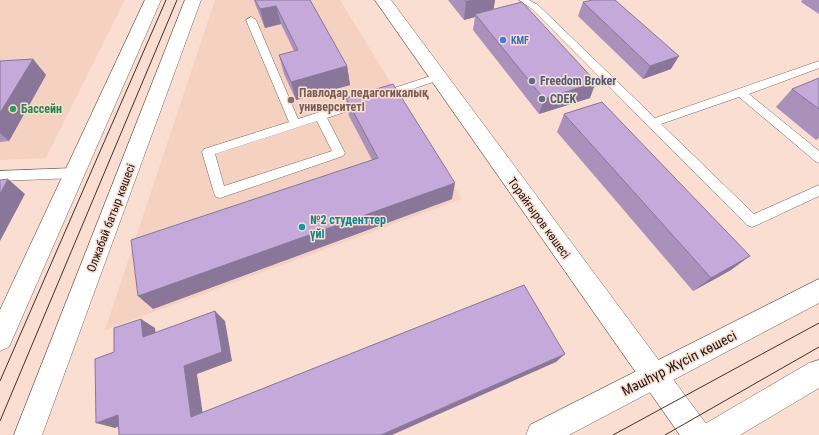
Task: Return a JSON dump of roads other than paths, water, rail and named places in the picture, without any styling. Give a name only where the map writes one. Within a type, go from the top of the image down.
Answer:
[{"type":"main road","points":[[0,336],[153,0]]},
{"type":"main road","name":"Олжабай батыр көшесі","points":[[28,435],[193,0]]},
{"type":"main road","name":"Торайғыров көшесі","points":[[383,0],[697,435]]},
{"type":"main road","name":"Мәшһүр Жүсіп көшесі","points":[[540,435],[819,290]]},
{"type":"main road","points":[[713,435],[819,374]]},
{"type":"lane","points":[[523,0],[535,7],[752,221],[819,190]]},
{"type":"lane","points":[[251,20],[296,124]]},
{"type":"lane","points":[[653,123],[741,93],[819,64]]},
{"type":"lane","points":[[320,115],[339,152],[220,193],[208,152],[320,115],[438,78]]},
{"type":"lane","points":[[741,93],[819,158]]},
{"type":"lane","points":[[0,176],[75,173]]},
{"type":"tram line","points":[[0,381],[166,0]]},
{"type":"tram line","points":[[0,421],[177,0]]},
{"type":"tram line","points":[[613,435],[819,323]]},
{"type":"tram line","points":[[665,435],[819,347]]},
{"type":"place","name":"KMF","points":[[503,40]]},
{"type":"place","name":"Freedom Broker","points":[[532,81]]},
{"type":"place","name":"CDEK","points":[[542,99]]},
{"type":"place","name":"Павлодар педагогикалық университеті","points":[[291,100]]},
{"type":"place","name":"Бассейн","points":[[13,109]]},
{"type":"place","name":"№2 студенттер үйі","points":[[302,227]]}]
